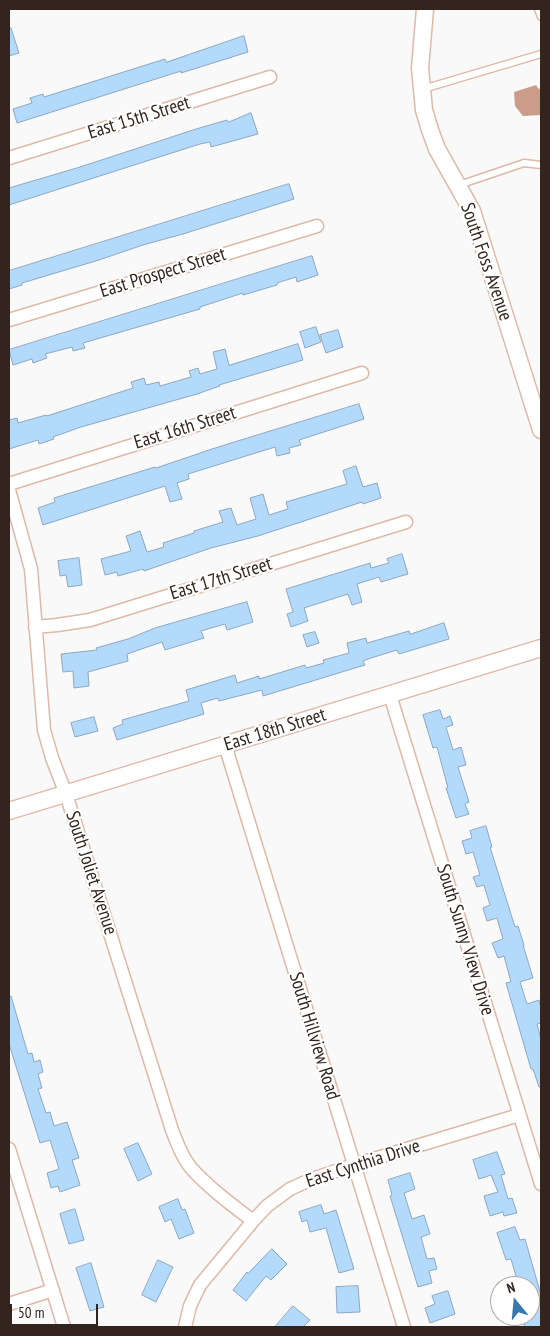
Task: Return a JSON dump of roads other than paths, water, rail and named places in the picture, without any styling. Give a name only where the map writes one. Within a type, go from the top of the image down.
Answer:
[{"type":"street","name":"South Foss Avenue","points":[[425,9],[420,68],[424,110],[437,148],[472,211],[541,430]]},
{"type":"street","name":"East 15th Street","points":[[9,158],[270,77]]},
{"type":"street","name":"East Prospect Street","points":[[9,320],[317,226]]},
{"type":"street","name":"East 16th Street","points":[[9,484],[362,373]]},
{"type":"street","name":"South Joliet Avenue","points":[[9,490],[31,569],[44,730],[178,1148],[192,1168],[224,1198],[253,1221]]},
{"type":"street","name":"East 17th Street","points":[[35,627],[90,620],[406,522]]},
{"type":"street","name":"East 18th Street","points":[[9,811],[541,648]]},
{"type":"street","name":"South Sunny View Drive","points":[[390,694],[541,1184]]},
{"type":"street","name":"South Hillview Road","points":[[225,745],[404,1327]]},
{"type":"street","name":"East Cynthia Drive","points":[[185,1327],[190,1306],[200,1285],[267,1206],[290,1189],[312,1179],[354,1165],[519,1115]]},
{"type":"street","points":[[9,1149],[64,1327]]},
{"type":"street","points":[[9,1304],[53,1290]]},
{"type":"lane","points":[[538,9],[540,17]]},
{"type":"lane","points":[[422,89],[541,54]]},
{"type":"lane","points":[[458,185],[524,163],[541,165]]}]
